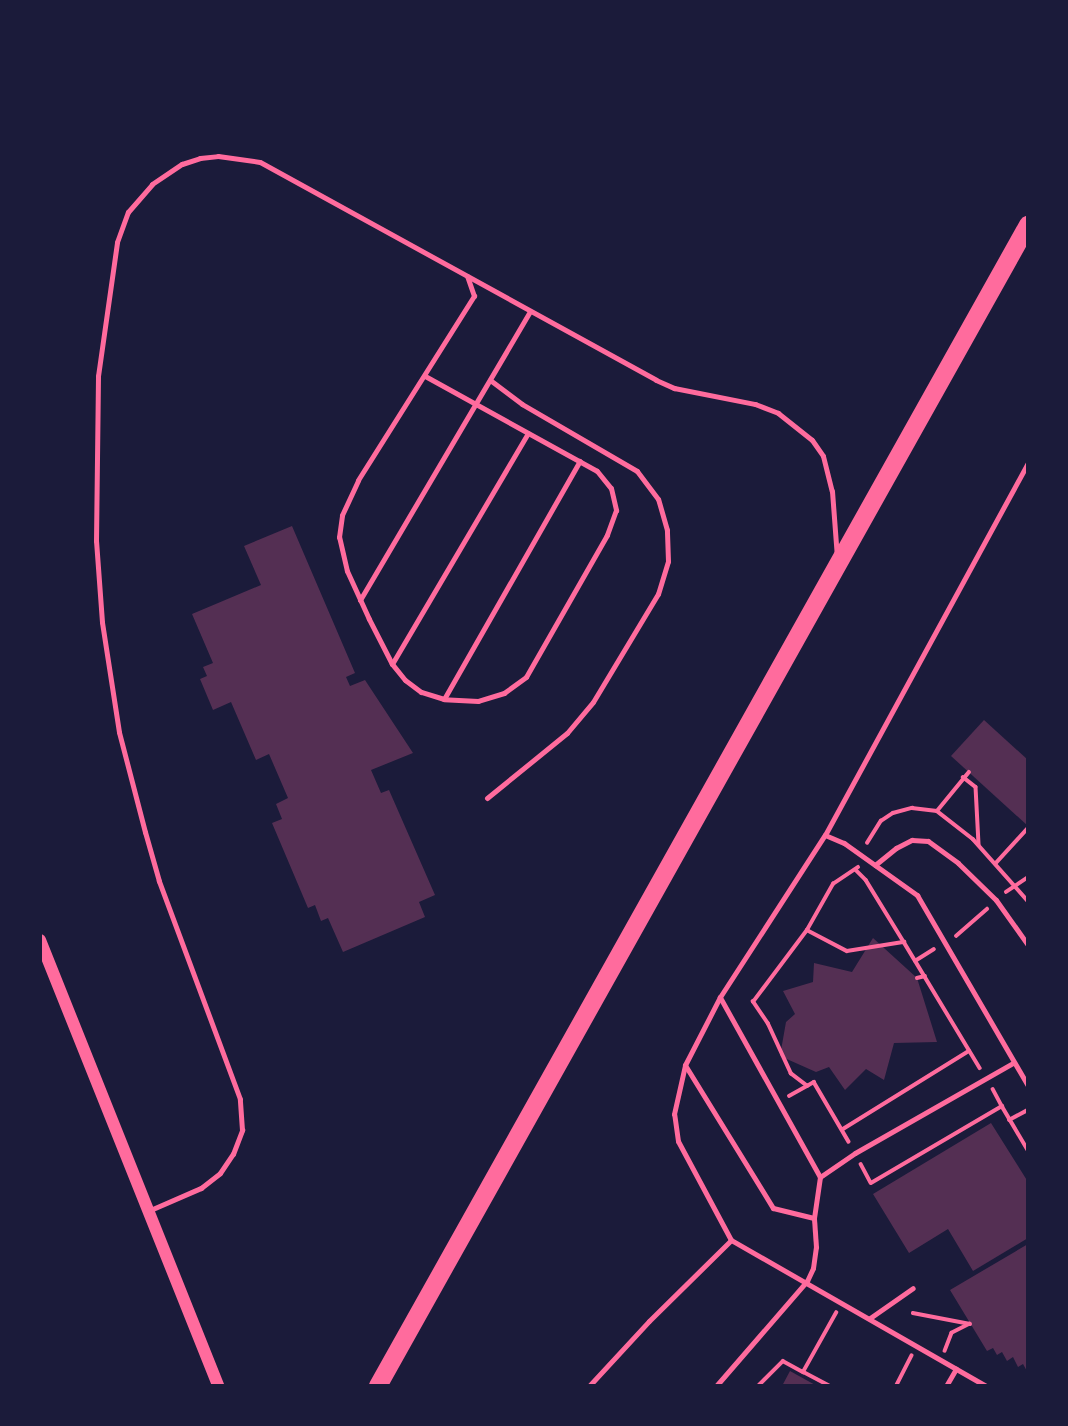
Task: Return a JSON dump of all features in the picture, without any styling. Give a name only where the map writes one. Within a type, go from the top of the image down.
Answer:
[{"type":"main road","points":[[378,1386],[1028,225]]},
{"type":"street","points":[[40,940],[218,1386]]},
{"type":"lane","points":[[148,1211],[201,1188],[220,1173],[239,1143],[242,1115],[240,1099],[159,881],[145,832],[119,732],[102,622],[96,541],[98,376],[113,261],[122,225],[139,198],[165,173],[201,158],[240,158],[279,172],[656,380],[674,388],[755,404],[778,413],[797,426],[823,456],[830,474],[837,566]]},
{"type":"lane","points":[[425,376],[597,471],[611,488],[616,510],[607,535],[526,677],[504,692],[478,701],[444,699],[421,692],[405,680],[392,664],[360,600],[347,571],[339,537],[342,515],[358,480],[474,296],[467,276]]},
{"type":"lane","points":[[360,600],[530,310]]},
{"type":"lane","points":[[487,798],[567,733],[593,702],[657,594],[668,561],[667,530],[658,499],[637,471],[522,404],[490,380]]},
{"type":"lane","points":[[392,664],[528,433]]},
{"type":"lane","points":[[444,699],[580,461]]},
{"type":"lane","points":[[986,1386],[807,1281],[731,1240],[678,1141],[674,1114],[685,1065],[720,997],[825,835],[1028,463]]},
{"type":"lane","points":[[825,835],[875,865],[917,895],[1028,1086]]},
{"type":"lane","points":[[875,865],[895,848],[912,840],[928,841],[958,863],[996,900],[1028,945]]},
{"type":"lane","points":[[716,1386],[807,1281],[813,1268],[816,1247],[814,1218],[820,1177],[720,997]]},
{"type":"lane","points":[[820,1177],[855,1153],[1013,1063]]},
{"type":"lane","points":[[685,1065],[773,1208],[814,1218]]},
{"type":"lane","points":[[589,1386],[649,1321],[731,1240]]},
{"type":"lane","points":[[870,1318],[913,1288]]},
{"type":"lane","points":[[946,1386],[956,1368]]},
{"type":"path","points":[[937,811],[969,772]]},
{"type":"path","points":[[963,778],[976,787],[979,845]]},
{"type":"path","points":[[996,863],[1028,828]]},
{"type":"path","points":[[856,870],[904,942],[1002,1106]]},
{"type":"path","points":[[915,961],[968,928],[996,900],[1028,877]]},
{"type":"path","points":[[807,930],[847,951],[904,942]]},
{"type":"path","points":[[917,978],[925,976]]},
{"type":"path","points":[[753,1002],[768,1024],[791,1074],[807,1086],[778,1101]]},
{"type":"path","points":[[843,1129],[969,1051]]},
{"type":"path","points":[[1009,1120],[1028,1111]]},
{"type":"path","points":[[803,1372],[842,1302]]},
{"type":"path","points":[[913,1313],[970,1324],[952,1333],[942,1360]]},
{"type":"path","points":[[896,1386],[917,1345]]},
{"type":"path","points":[[758,1386],[783,1362],[829,1386]]},
{"type":"building","points":[[292,526],[355,673],[346,677],[350,686],[365,680],[413,753],[371,770],[381,793],[389,790],[435,895],[419,902],[425,917],[343,952],[328,918],[321,921],[315,905],[308,908],[272,823],[282,819],[276,804],[288,798],[269,754],[256,760],[231,702],[213,710],[200,679],[207,676],[203,667],[213,663],[192,614],[261,585],[244,546]]},
{"type":"building","points":[[984,720],[1028,760],[1028,826],[951,756]]},
{"type":"building","points":[[873,938],[917,978],[937,1042],[894,1043],[884,1080],[866,1069],[845,1090],[829,1067],[816,1072],[780,1056],[786,1022],[795,1014],[783,991],[813,982],[814,963],[852,972]]},
{"type":"building","points":[[991,1123],[1028,1182],[1028,1238],[973,1271],[948,1229],[909,1253],[873,1194]]},
{"type":"building","points":[[1028,1244],[1028,1373],[1023,1364],[1018,1367],[1013,1357],[1007,1361],[1002,1352],[997,1355],[993,1348],[987,1351],[950,1290]]},
{"type":"building","points":[[790,1371],[817,1386],[782,1386]]}]
